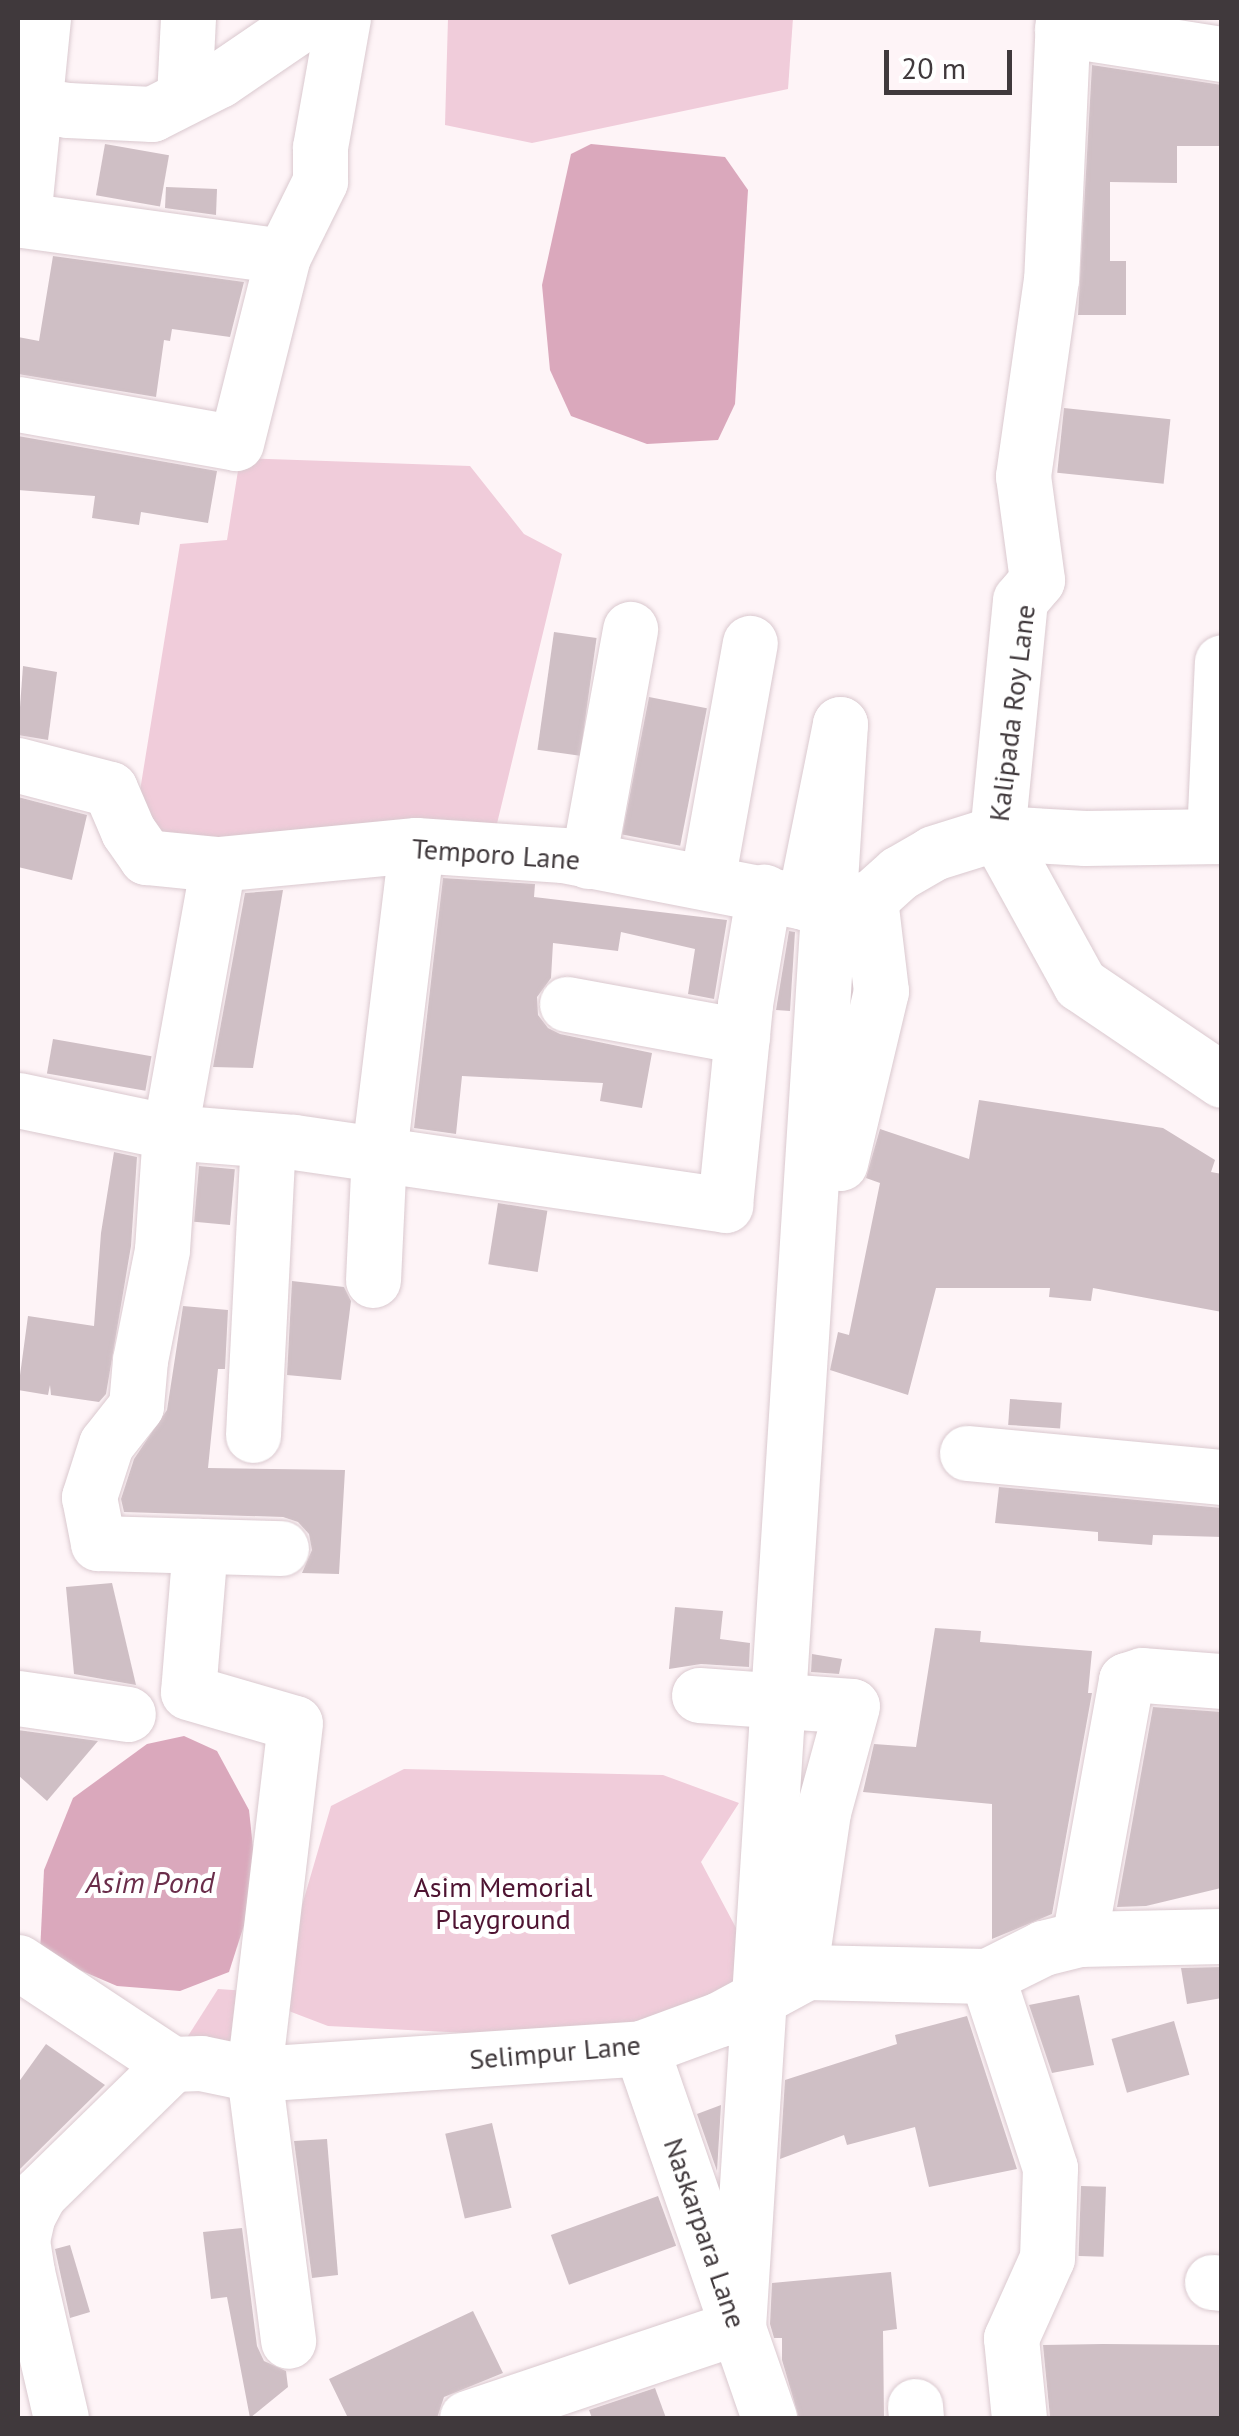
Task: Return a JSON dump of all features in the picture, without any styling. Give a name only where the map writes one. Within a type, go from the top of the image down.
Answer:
[{"type":"street","points":[[43,18],[26,103],[23,220],[283,256]]},
{"type":"street","points":[[184,97],[188,18]]},
{"type":"street","points":[[26,103],[152,114],[218,80],[310,18]]},
{"type":"street","points":[[18,404],[236,442],[283,256],[320,181],[320,146],[343,18]]},
{"type":"street","points":[[1063,23],[1222,54]]},
{"type":"street","name":"Kalipada Roy Lane","points":[[1063,23],[1052,280],[1023,476],[1037,580],[1020,600],[996,833],[1080,984],[1222,1080]]},
{"type":"street","points":[[588,861],[630,629]]},
{"type":"street","points":[[706,881],[750,643]]},
{"type":"street","points":[[800,1347],[850,1116],[876,1024],[881,991],[870,899],[898,873],[932,853],[996,833],[1218,836],[1222,662]]},
{"type":"street","points":[[18,1100],[170,1132],[379,1153],[725,1205],[742,1036],[840,724],[738,2326],[467,2418]]},
{"type":"street","name":"Temporo Lane","points":[[18,764],[110,789],[128,830],[146,856],[218,864],[416,845],[588,861],[784,897],[870,899]]},
{"type":"street","points":[[373,1280],[379,1153],[416,845]]},
{"type":"street","points":[[218,864],[170,1132],[162,1250],[140,1360],[136,1406],[106,1444],[89,1497],[98,1543],[281,1548]]},
{"type":"street","points":[[568,1004],[742,1036]]},
{"type":"street","points":[[253,1435],[268,1140]]},
{"type":"street","points":[[967,1454],[1222,1476]]},
{"type":"street","points":[[200,1546],[188,1692],[295,1723],[254,2074],[288,2341]]},
{"type":"street","points":[[1079,1939],[1126,1680],[1142,1675],[1222,1681]]},
{"type":"street","points":[[699,1695],[852,1706],[823,1812],[802,1948],[807,1972]]},
{"type":"street","points":[[18,1698],[128,1714]]},
{"type":"street","name":"Selimpur Lane","points":[[18,1962],[172,2064],[201,2063],[254,2074],[640,2048],[720,2019],[807,1972],[987,1976],[1043,1948],[1079,1939],[1222,1936]]},
{"type":"street","points":[[987,1976],[1050,2168],[1047,2258],[1011,2338],[1019,2418]]},
{"type":"street","name":"Naskarpara Lane","points":[[640,2048],[769,2418]]},
{"type":"street","points":[[61,2418],[26,2272],[22,2240],[28,2216],[39,2194],[172,2064]]},
{"type":"green space","points":[[448,18],[793,18],[788,89],[532,143],[445,125]]},
{"type":"green space","points":[[240,458],[470,466],[524,534],[562,554],[494,836],[166,840],[138,803],[180,544],[227,540]]},
{"type":"green space","name":"Asim Memorial Playground","points":[[404,1769],[663,1775],[739,1803],[701,1862],[760,1973],[675,2022],[508,2035],[328,2026],[273,2005],[331,1806]]},
{"type":"green space","points":[[218,1989],[248,1991],[232,2054],[181,2047]]},
{"type":"water","points":[[591,144],[725,157],[748,190],[735,404],[718,440],[647,444],[571,416],[550,370],[542,285],[571,154]]},
{"type":"water","name":"Asim Pond","points":[[184,1736],[217,1751],[249,1810],[257,1885],[229,1972],[180,1991],[117,1986],[40,1953],[44,1870],[73,1798],[147,1744]]},
{"type":"building","points":[[1092,65],[1222,85],[1222,146],[1177,146],[1177,183],[1110,182],[1110,261],[1126,261],[1126,315],[1078,315]]},
{"type":"building","points":[[105,144],[169,155],[160,206],[96,195]]},
{"type":"building","points":[[166,187],[217,189],[216,215],[165,208]]},
{"type":"building","points":[[53,256],[244,282],[230,337],[172,329],[170,341],[164,340],[156,397],[18,374],[18,337],[39,341]]},
{"type":"building","points":[[1064,408],[1170,419],[1164,484],[1057,473]]},
{"type":"building","points":[[18,436],[217,471],[208,523],[141,512],[139,525],[92,518],[95,496],[18,490]]},
{"type":"building","points":[[554,632],[597,638],[580,756],[537,750]]},
{"type":"building","points":[[23,666],[57,672],[48,740],[18,735]]},
{"type":"building","points":[[649,697],[707,708],[680,846],[622,834]]},
{"type":"building","points":[[18,797],[87,815],[72,880],[18,867]]},
{"type":"building","points":[[443,878],[535,884],[534,897],[727,920],[714,999],[688,994],[695,949],[621,932],[618,951],[553,943],[551,978],[537,997],[538,1015],[548,1028],[560,1034],[652,1053],[642,1108],[600,1101],[603,1083],[462,1076],[456,1134],[414,1128]]},
{"type":"building","points":[[283,890],[253,1068],[213,1067],[245,893]]},
{"type":"building","points":[[789,931],[795,932],[790,1011],[776,1010]]},
{"type":"building","points":[[53,1039],[151,1056],[145,1091],[47,1073]]},
{"type":"building","points":[[979,1100],[1163,1128],[1215,1160],[1211,1172],[1222,1174],[1222,1312],[1093,1288],[1091,1301],[1049,1297],[1050,1288],[936,1288],[908,1395],[830,1370],[838,1332],[849,1335],[880,1183],[866,1178],[880,1129],[969,1159]]},
{"type":"building","points":[[114,1152],[137,1157],[131,1246],[106,1394],[99,1402],[51,1395],[50,1385],[48,1395],[18,1390],[28,1316],[94,1326],[101,1233]]},
{"type":"building","points":[[199,1166],[235,1169],[230,1225],[194,1222]]},
{"type":"building","points":[[498,1203],[547,1211],[538,1272],[488,1264]]},
{"type":"building","points":[[292,1281],[344,1287],[351,1301],[341,1380],[287,1375]]},
{"type":"building","points":[[183,1306],[228,1310],[225,1369],[218,1369],[208,1468],[345,1470],[339,1574],[302,1573],[312,1550],[309,1534],[298,1522],[283,1517],[124,1512],[121,1499],[134,1459],[167,1410]]},
{"type":"building","points":[[1010,1399],[1062,1403],[1060,1429],[1008,1425]]},
{"type":"building","points":[[999,1487],[1222,1508],[1222,1537],[1153,1535],[1152,1545],[1098,1541],[1098,1532],[995,1523]]},
{"type":"building","points":[[112,1583],[136,1685],[74,1674],[66,1587]]},
{"type":"building","points":[[675,1607],[723,1611],[720,1639],[750,1643],[749,1667],[701,1664],[669,1669]]},
{"type":"building","points":[[935,1628],[981,1631],[980,1642],[1092,1651],[1088,1693],[1092,1693],[1052,1914],[992,1939],[992,1804],[863,1792],[874,1744],[916,1747]]},
{"type":"building","points":[[812,1654],[842,1659],[839,1674],[811,1672]]},
{"type":"building","points":[[1153,1707],[1222,1712],[1221,1888],[1146,1906],[1117,1907]]},
{"type":"building","points":[[18,1730],[98,1741],[47,1801],[18,1775]]},
{"type":"building","points":[[1222,1967],[1222,1998],[1187,2004],[1181,1968]]},
{"type":"building","points":[[1079,1995],[1094,2065],[1052,2073],[1029,2005]]},
{"type":"building","points":[[967,2016],[1017,2169],[929,2187],[915,2127],[847,2145],[844,2135],[780,2159],[785,2080],[897,2044],[895,2035]]},
{"type":"building","points":[[1174,2021],[1189,2075],[1127,2093],[1112,2039]]},
{"type":"building","points":[[46,2044],[105,2085],[18,2171],[18,2083]]},
{"type":"building","points":[[721,2105],[717,2171],[697,2114]]},
{"type":"building","points":[[492,2123],[512,2208],[465,2219],[445,2134]]},
{"type":"building","points":[[327,2139],[338,2275],[312,2278],[294,2141]]},
{"type":"building","points":[[1081,2186],[1106,2187],[1104,2257],[1079,2256]]},
{"type":"building","points":[[658,2196],[676,2246],[569,2285],[551,2235]]},
{"type":"building","points":[[242,2228],[257,2346],[264,2361],[286,2371],[288,2387],[250,2418],[227,2297],[211,2299],[203,2232]]},
{"type":"building","points":[[70,2245],[90,2312],[70,2318],[55,2249]]},
{"type":"building","points":[[891,2272],[897,2329],[883,2331],[884,2418],[799,2418],[782,2360],[782,2338],[774,2338],[770,2324],[772,2283]]},
{"type":"building","points":[[473,2311],[503,2373],[444,2397],[437,2418],[348,2418],[329,2379]]},
{"type":"building","points":[[1043,2345],[1222,2345],[1222,2418],[1050,2417]]},
{"type":"building","points":[[655,2388],[666,2418],[592,2418],[589,2410]]}]
